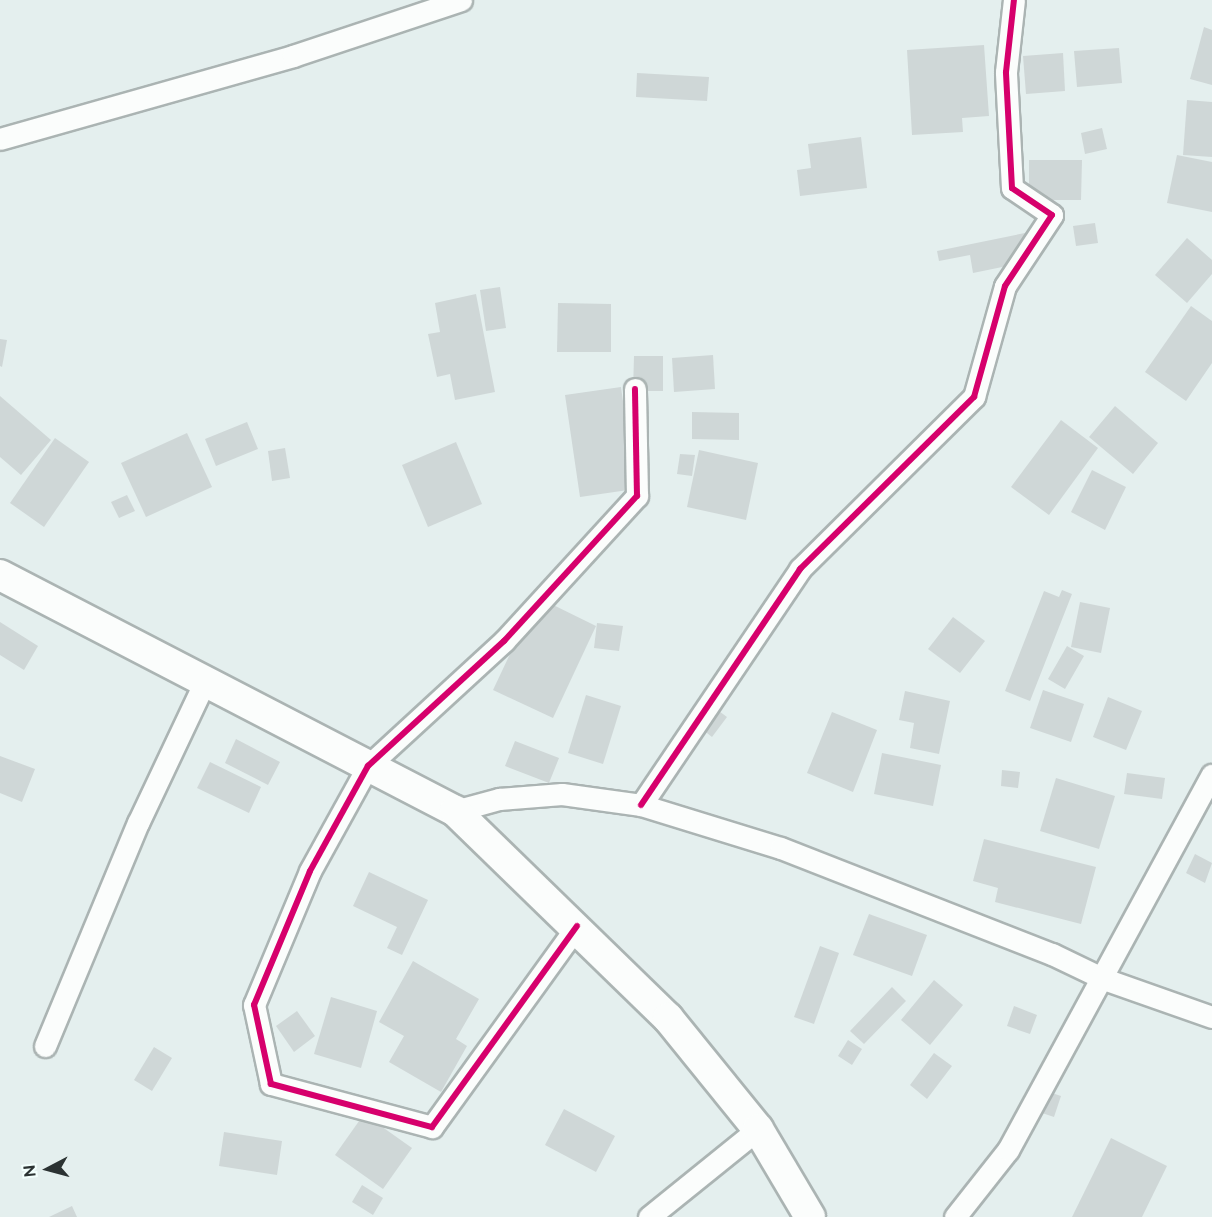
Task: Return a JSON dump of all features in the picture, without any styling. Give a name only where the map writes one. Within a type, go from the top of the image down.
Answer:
[{"type":"main road","points":[[0,575],[206,679],[455,811],[577,926],[668,1018],[758,1129],[810,1217]]},
{"type":"street","points":[[0,139],[293,56],[461,0]]},
{"type":"street","points":[[641,806],[800,569],[974,397],[1005,286],[1052,215],[1011,188],[1006,72],[1014,0]]},
{"type":"street","points":[[577,926],[432,1127],[271,1084],[254,1005],[310,871],[368,766],[504,641],[637,496],[635,389]]},
{"type":"street","points":[[45,1046],[138,823],[206,679]]},
{"type":"street","points":[[955,1217],[1008,1150],[1104,979],[1212,775]]},
{"type":"street","points":[[455,811],[499,799],[562,794],[641,806],[781,848],[1052,954],[1104,979],[1212,1017]]},
{"type":"street","points":[[650,1217],[758,1129]]},
{"type":"building","points":[[1204,27],[1212,30],[1212,85],[1190,79]]},
{"type":"building","points":[[984,45],[989,116],[962,118],[963,132],[912,135],[907,50]]},
{"type":"building","points":[[1119,48],[1122,83],[1077,87],[1074,51]]},
{"type":"building","points":[[1063,53],[1065,91],[1026,94],[1023,56]]},
{"type":"building","points":[[637,73],[709,77],[707,101],[636,97]]},
{"type":"building","points":[[1187,100],[1212,102],[1212,157],[1183,155]]},
{"type":"building","points":[[1102,128],[1107,149],[1085,154],[1081,133]]},
{"type":"building","points":[[861,137],[867,188],[800,196],[797,170],[811,168],[808,144]]},
{"type":"building","points":[[1177,155],[1212,162],[1212,212],[1167,203]]},
{"type":"building","points":[[1029,160],[1082,160],[1081,200],[1029,200]]},
{"type":"building","points":[[1095,223],[1098,243],[1076,246],[1073,226]]},
{"type":"building","points":[[1025,233],[1031,261],[973,273],[970,255],[939,261],[937,251]]},
{"type":"building","points":[[1187,238],[1212,260],[1212,274],[1187,303],[1155,275]]},
{"type":"building","points":[[500,287],[506,328],[486,331],[480,290]]},
{"type":"building","points":[[476,294],[495,392],[455,400],[450,374],[437,377],[428,334],[440,332],[435,303]]},
{"type":"building","points":[[558,303],[611,304],[611,352],[557,352]]},
{"type":"building","points":[[1191,306],[1212,321],[1212,363],[1186,401],[1145,372]]},
{"type":"building","points":[[0,339],[7,340],[2,367],[0,366]]},
{"type":"building","points":[[713,355],[715,389],[674,392],[672,358]]},
{"type":"building","points":[[634,356],[663,356],[663,391],[633,391]]},
{"type":"building","points":[[621,387],[635,489],[580,497],[565,395]]},
{"type":"building","points":[[0,396],[51,440],[21,475],[0,457]]},
{"type":"building","points":[[1115,406],[1158,443],[1133,474],[1089,437]]},
{"type":"building","points":[[692,412],[739,413],[739,440],[692,439]]},
{"type":"building","points":[[1061,420],[1098,448],[1049,515],[1011,487]]},
{"type":"building","points":[[247,422],[258,449],[216,466],[205,439]]},
{"type":"building","points":[[187,433],[212,487],[146,517],[121,463]]},
{"type":"building","points":[[55,438],[89,462],[44,527],[10,503]]},
{"type":"building","points":[[456,442],[482,504],[428,527],[402,465]]},
{"type":"building","points":[[285,448],[290,478],[272,481],[268,451]]},
{"type":"building","points":[[699,450],[758,463],[746,520],[687,507]]},
{"type":"building","points":[[680,454],[695,455],[692,476],[677,474]]},
{"type":"building","points":[[1092,470],[1126,487],[1105,530],[1071,512]]},
{"type":"building","points":[[127,495],[135,511],[119,518],[111,502]]},
{"type":"building","points":[[1062,590],[1072,594],[1030,701],[1005,691],[1044,591],[1059,597]]},
{"type":"building","points":[[537,597],[596,626],[553,718],[493,690]]},
{"type":"building","points":[[1080,602],[1110,608],[1101,653],[1071,647]]},
{"type":"building","points":[[953,617],[985,641],[960,673],[928,649]]},
{"type":"building","points":[[0,622],[38,646],[24,670],[0,655]]},
{"type":"building","points":[[597,623],[623,626],[619,651],[594,648]]},
{"type":"building","points":[[1067,646],[1084,656],[1065,689],[1048,679]]},
{"type":"building","points":[[1043,690],[1084,704],[1071,742],[1030,728]]},
{"type":"building","points":[[905,691],[950,701],[939,754],[910,748],[914,723],[899,720]]},
{"type":"building","points":[[586,695],[621,706],[603,764],[568,753]]},
{"type":"building","points":[[1108,697],[1142,711],[1126,750],[1093,737]]},
{"type":"building","points":[[708,703],[727,717],[712,737],[693,722]]},
{"type":"building","points":[[832,712],[877,730],[853,792],[807,773]]},
{"type":"building","points":[[236,739],[280,762],[268,785],[225,763]]},
{"type":"building","points":[[515,741],[559,758],[549,783],[505,766]]},
{"type":"building","points":[[882,753],[941,765],[933,806],[874,794]]},
{"type":"building","points":[[0,756],[35,769],[22,802],[0,793]]},
{"type":"building","points":[[210,762],[261,787],[249,813],[197,788]]},
{"type":"building","points":[[1002,770],[1020,772],[1018,788],[1001,786]]},
{"type":"building","points":[[1127,773],[1165,778],[1162,799],[1124,794]]},
{"type":"building","points":[[1056,778],[1115,796],[1099,849],[1040,831]]},
{"type":"building","points":[[984,839],[1096,867],[1081,924],[995,902],[998,888],[973,881]]},
{"type":"building","points":[[1195,854],[1212,863],[1205,883],[1186,873]]},
{"type":"building","points":[[369,872],[428,900],[402,955],[387,948],[397,927],[353,906]]},
{"type":"building","points":[[869,914],[927,935],[912,976],[853,955]]},
{"type":"building","points":[[820,946],[839,953],[814,1024],[794,1017]]},
{"type":"building","points":[[413,961],[479,999],[456,1039],[467,1046],[441,1092],[389,1062],[404,1036],[379,1022]]},
{"type":"building","points":[[934,980],[963,1005],[930,1045],[901,1020]]},
{"type":"building","points":[[892,987],[906,1001],[864,1044],[850,1031]]},
{"type":"building","points":[[331,997],[377,1011],[361,1068],[314,1054]]},
{"type":"building","points":[[1014,1006],[1037,1015],[1030,1034],[1007,1026]]},
{"type":"building","points":[[297,1011],[315,1036],[294,1052],[276,1026]]},
{"type":"building","points":[[848,1040],[862,1049],[852,1065],[838,1056]]},
{"type":"building","points":[[154,1047],[172,1058],[152,1091],[134,1080]]},
{"type":"building","points":[[934,1053],[952,1066],[927,1099],[910,1085]]},
{"type":"building","points":[[1034,1087],[1061,1096],[1054,1117],[1027,1108]]},
{"type":"building","points":[[564,1109],[615,1136],[596,1172],[545,1145]]},
{"type":"building","points":[[364,1114],[412,1148],[383,1189],[335,1155]]},
{"type":"building","points":[[224,1132],[282,1141],[277,1175],[219,1166]]},
{"type":"building","points":[[1111,1138],[1167,1166],[1142,1217],[1072,1217]]},
{"type":"building","points":[[362,1185],[383,1198],[373,1215],[352,1202]]},
{"type":"building","points":[[72,1206],[77,1217],[49,1217]]},
{"type":"cycle path","points":[[641,805],[800,569],[974,397],[1005,286],[1052,215],[1012,188],[1006,72],[1014,0]]},
{"type":"cycle path","points":[[577,926],[432,1127],[271,1084],[254,1005],[310,871],[368,766],[504,641],[637,496],[635,389]]}]
